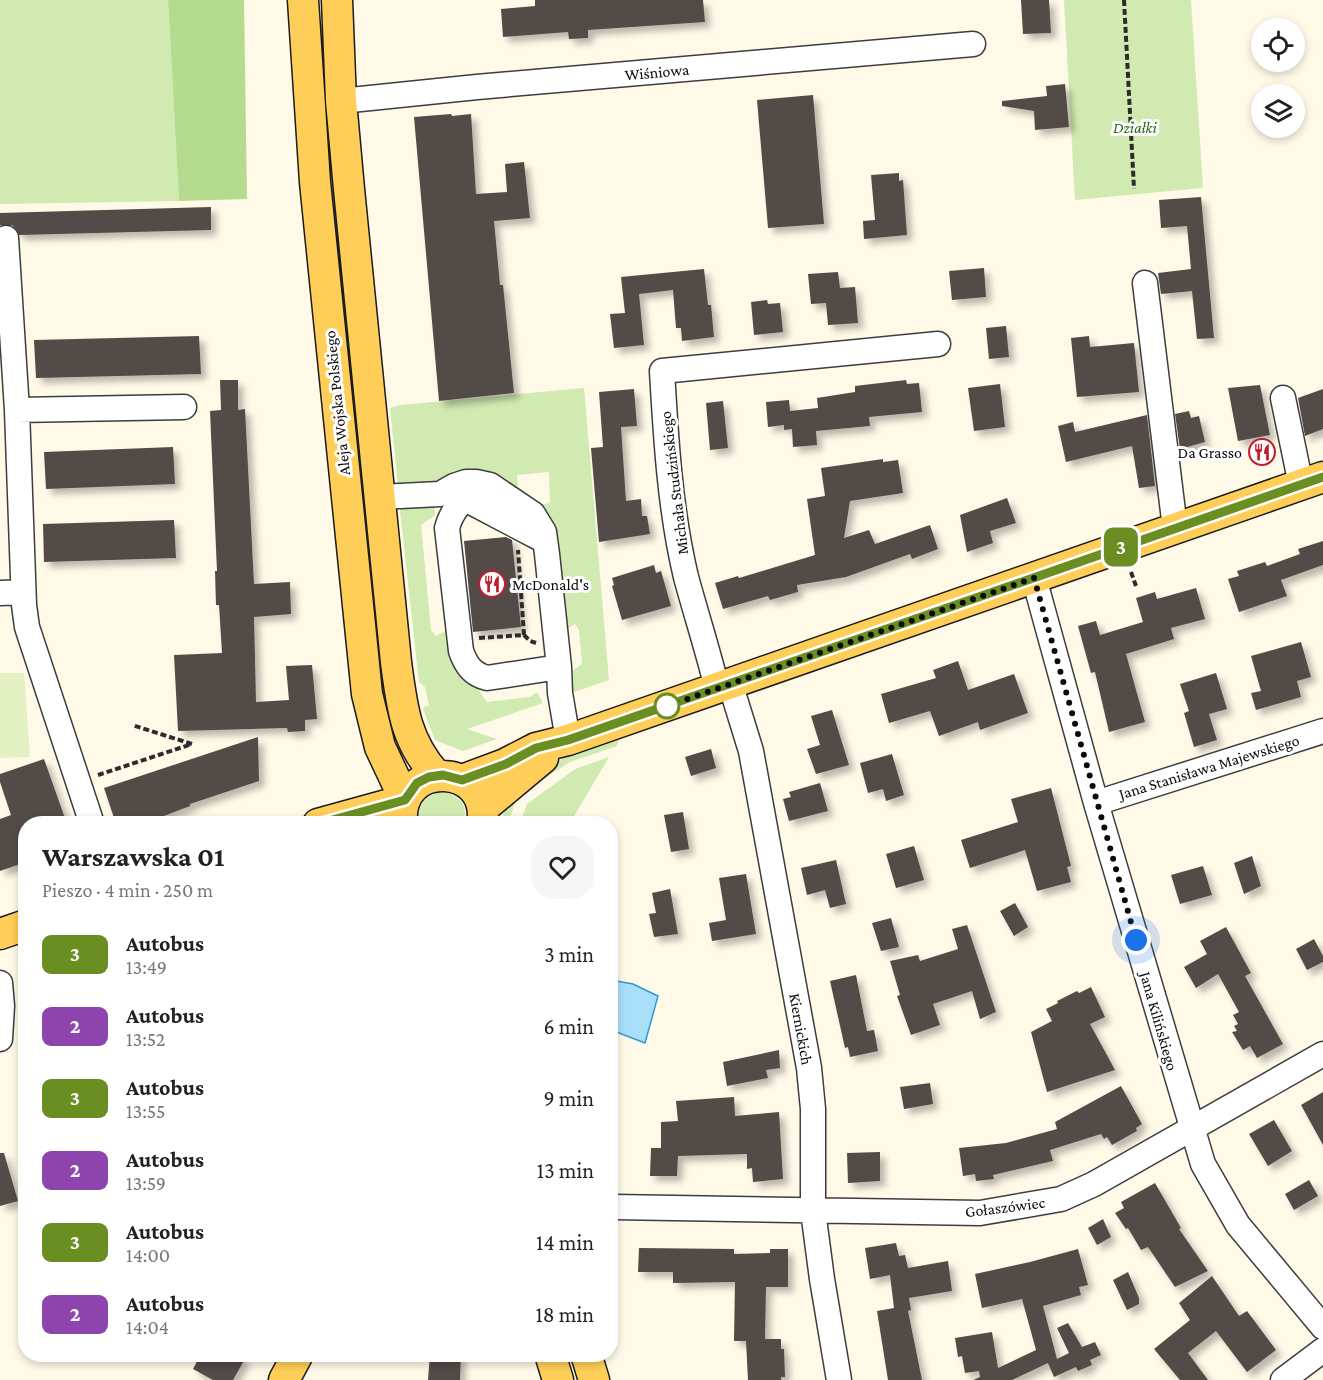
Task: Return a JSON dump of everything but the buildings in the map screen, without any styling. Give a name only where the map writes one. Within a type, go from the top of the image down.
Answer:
[{"type":"main road","name":"Aleja Wojska Polskiego","points":[[303,0],[315,182],[367,694],[380,747],[404,812]]},
{"type":"main road","name":"Aleja Wojska Polskiego","points":[[337,0],[341,101],[401,697],[410,734],[416,748],[449,778],[477,794],[482,816]]},
{"type":"main road","points":[[375,816],[404,812],[417,783],[499,766],[536,748],[568,740],[1312,481]]},
{"type":"main road","points":[[482,816],[568,740]]},
{"type":"main road","points":[[0,934],[18,928]]},
{"type":"main road","points":[[284,1380],[294,1362]]},
{"type":"main road","points":[[552,1362],[558,1380]]},
{"type":"main road","points":[[588,1362],[594,1380]]},
{"type":"street","name":"Wiśniowa","points":[[341,101],[973,44]]},
{"type":"street","points":[[6,238],[11,396],[12,593],[27,627],[90,816]]},
{"type":"street","points":[[1145,283],[1175,528]]},
{"type":"street","name":"Michała Studzińskiego","points":[[724,685],[686,576],[677,532],[667,453],[662,371],[938,344]]},
{"type":"street","points":[[11,396],[184,407]]},
{"type":"street","points":[[1283,398],[1312,481]]},
{"type":"street","points":[[380,497],[440,494],[466,482],[465,500],[447,528],[461,651],[469,668],[488,678],[559,667]]},
{"type":"street","points":[[440,494],[443,507],[465,500],[545,541],[560,693],[568,740]]},
{"type":"street","name":"Jana Kilińskiego","points":[[1034,578],[1096,803],[1191,1130],[1203,1164],[1238,1225],[1323,1327]]},
{"type":"street","name":"Kiernickich","points":[[724,685],[751,751],[809,1068],[813,1109],[813,1211],[839,1380]]},
{"type":"street","name":"Jana Stanisława Majewskiego","points":[[1096,803],[1323,731]]},
{"type":"street","points":[[0,983],[0,1039]]},
{"type":"street","name":"Gołaszówiec","points":[[618,1206],[980,1213],[1038,1204],[1061,1199],[1094,1184],[1323,1054]]},
{"type":"street","points":[[1283,1380],[1323,1350]]},
{"type":"path","points":[[1124,0],[1134,189]]},
{"type":"path","points":[[517,543],[524,635],[530,641],[539,644]]},
{"type":"path","points":[[1131,572],[1137,586]]},
{"type":"path","points":[[474,639],[524,635]]},
{"type":"path","points":[[79,782],[192,744],[132,725]]},
{"type":"green space","points":[[0,0],[168,0],[179,201],[0,204]]},
{"type":"green space","points":[[168,0],[244,0],[247,199],[179,201]]},
{"type":"green space","name":"Działki","points":[[1064,0],[1191,0],[1203,188],[1075,200]]},
{"type":"green space","points":[[584,388],[609,680],[568,694],[568,674],[582,664],[579,630],[575,624],[562,632],[547,514],[541,505],[550,503],[549,472],[517,475],[518,491],[444,482],[398,485],[390,408],[400,405]]},
{"type":"green space","points":[[431,504],[435,515],[421,525],[431,630],[436,636],[447,630],[452,664],[458,675],[475,685],[487,702],[530,697],[537,692],[543,703],[467,729],[497,739],[463,751],[435,740],[423,709],[429,706],[425,687],[419,682],[400,510],[404,507]]},
{"type":"green space","points":[[0,673],[24,673],[30,757],[0,758]]},
{"type":"green space","points":[[619,739],[617,746],[570,762],[531,787],[552,765],[564,758]]},
{"type":"green space","points":[[609,757],[574,816],[523,816],[527,804],[575,769]]},
{"type":"green space","points":[[446,793],[457,798],[461,801],[465,816],[419,816],[422,803],[434,794]]},
{"type":"green space","points":[[516,798],[511,816],[503,816],[505,805]]},
{"type":"water","points":[[618,981],[633,984],[658,996],[645,1043],[618,1033]]},
{"type":"bus line","name":"3","points":[[344,816],[405,800],[417,783],[429,777],[449,775],[462,780],[483,773],[536,748],[568,740],[1323,477]]},
{"type":"place","name":"Da Grasso","points":[[1262,452]]},
{"type":"place","name":"McDonald's","points":[[492,584]]},
{"type":"route","points":[[667,706],[1034,578],[1136,940]]}]
